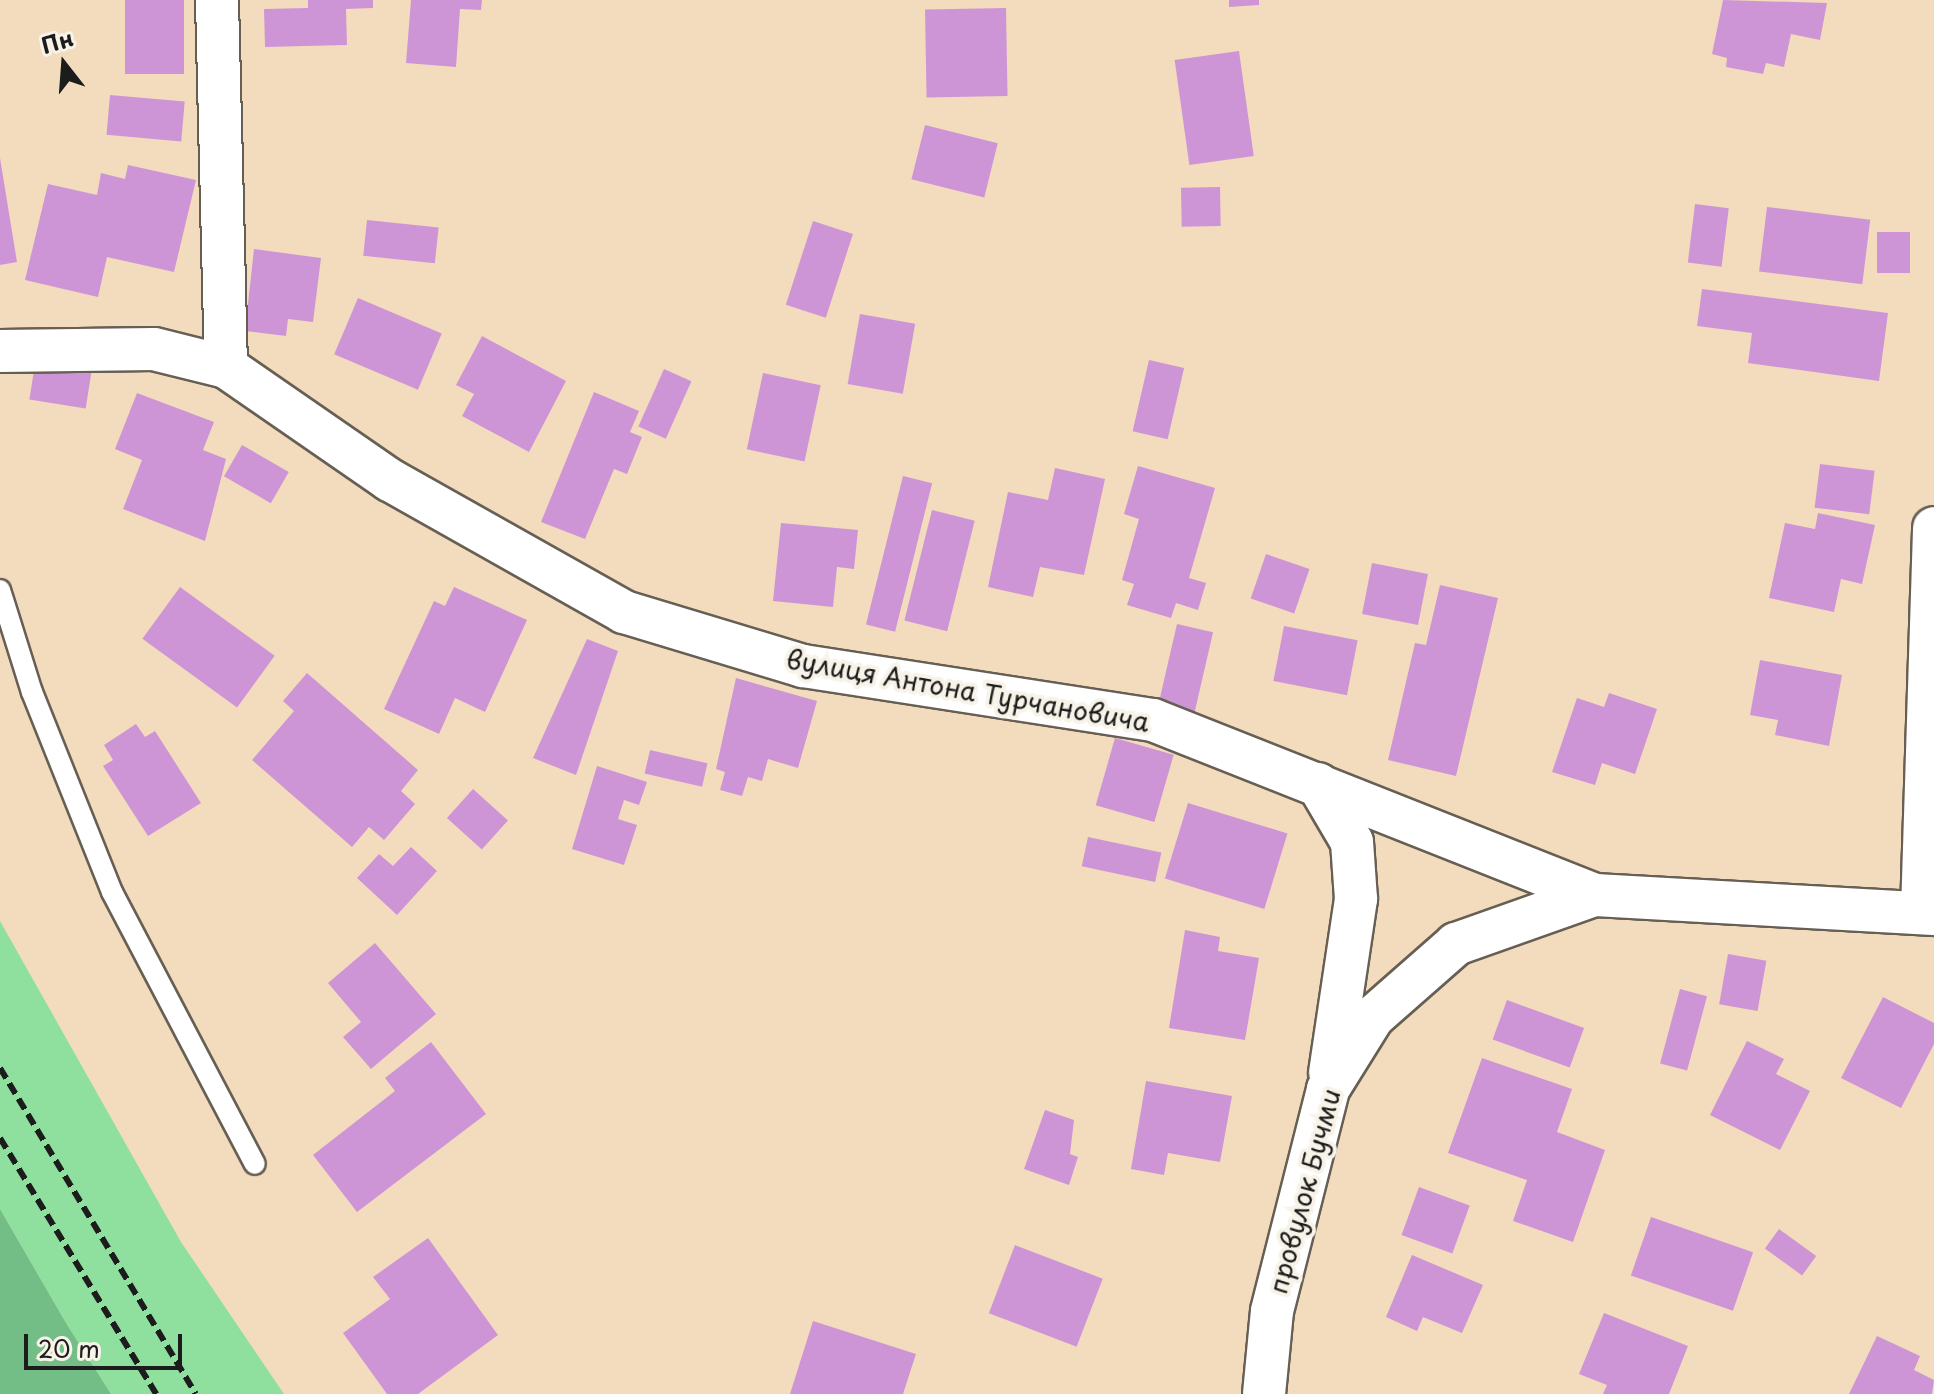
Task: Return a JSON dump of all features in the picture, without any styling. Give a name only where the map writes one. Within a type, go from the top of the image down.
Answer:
[{"type":"street","points":[[217,0],[226,367]]},
{"type":"street","name":"вулиця Антона Турчановича","points":[[0,351],[154,349],[226,367],[390,480],[624,612],[803,666],[1153,720],[1594,895],[1928,913]]},
{"type":"street","points":[[1928,913],[1934,528]]},
{"type":"street","points":[[1318,784],[1352,842],[1356,899],[1328,1089]]},
{"type":"street","name":"провулок Бучми","points":[[1264,1394],[1272,1311],[1328,1089],[1373,1017],[1456,944],[1594,895]]},
{"type":"lane","points":[[0,590],[32,692],[112,892],[255,1164]]},
{"type":"green space","points":[[0,921],[181,1242],[284,1394],[111,1394],[66,1323],[0,1209]]},
{"type":"green space","points":[[0,1209],[66,1323],[111,1394],[0,1394]]},
{"type":"building","points":[[125,0],[184,0],[184,74],[125,74]]},
{"type":"building","points":[[308,0],[373,0],[373,8],[346,9],[347,45],[265,47],[264,9],[308,8]]},
{"type":"building","points":[[411,0],[482,0],[481,10],[460,9],[456,67],[406,63]]},
{"type":"building","points":[[1229,0],[1259,0],[1259,5],[1229,7]]},
{"type":"building","points":[[1723,0],[1827,3],[1820,40],[1791,34],[1784,67],[1766,63],[1763,74],[1726,67],[1727,58],[1712,54]]},
{"type":"building","points":[[1006,8],[1008,96],[927,97],[925,9]]},
{"type":"building","points":[[1239,51],[1254,156],[1189,165],[1175,60]]},
{"type":"building","points":[[110,95],[185,102],[181,141],[107,135]]},
{"type":"building","points":[[925,125],[998,143],[984,197],[911,179]]},
{"type":"building","points":[[0,158],[17,262],[0,265]]},
{"type":"building","points":[[128,165],[196,180],[174,272],[107,257],[98,297],[25,280],[48,184],[97,195],[101,173],[125,179]]},
{"type":"building","points":[[1220,187],[1221,226],[1182,227],[1181,188]]},
{"type":"building","points":[[1695,204],[1729,208],[1722,267],[1688,263]]},
{"type":"building","points":[[1767,207],[1870,220],[1862,284],[1759,272]]},
{"type":"building","points":[[367,220],[439,228],[435,263],[363,256]]},
{"type":"building","points":[[813,221],[853,234],[826,318],[786,305]]},
{"type":"building","points":[[1877,232],[1910,232],[1910,273],[1877,273]]},
{"type":"building","points":[[254,249],[321,258],[313,322],[288,319],[286,336],[245,331]]},
{"type":"building","points":[[1702,289],[1888,313],[1879,381],[1748,363],[1752,333],[1697,326]]},
{"type":"building","points":[[358,298],[442,334],[418,390],[334,354]]},
{"type":"building","points":[[860,314],[915,324],[903,394],[848,384]]},
{"type":"building","points":[[482,336],[566,381],[529,452],[462,416],[474,394],[456,385]]},
{"type":"building","points":[[1149,360],[1184,368],[1168,439],[1133,431]]},
{"type":"building","points":[[35,364],[91,373],[86,408],[29,400]]},
{"type":"building","points":[[664,369],[691,381],[666,439],[638,427]]},
{"type":"building","points":[[763,373],[821,385],[804,462],[747,449]]},
{"type":"building","points":[[594,392],[639,411],[630,432],[642,437],[627,474],[614,469],[585,539],[541,522]]},
{"type":"building","points":[[137,393],[214,422],[203,450],[226,459],[205,541],[123,509],[142,460],[115,449]]},
{"type":"building","points":[[242,445],[289,472],[271,503],[224,476]]},
{"type":"building","points":[[1820,464],[1875,471],[1869,514],[1815,508]]},
{"type":"building","points":[[1138,466],[1215,488],[1189,578],[1206,583],[1198,610],[1176,603],[1171,618],[1127,605],[1134,584],[1122,580],[1139,519],[1124,514]]},
{"type":"building","points":[[1055,468],[1105,479],[1084,575],[1040,567],[1033,597],[988,587],[1008,492],[1048,500]]},
{"type":"building","points":[[903,476],[932,483],[895,632],[866,624]]},
{"type":"building","points":[[932,510],[975,521],[947,631],[904,621]]},
{"type":"building","points":[[1818,513],[1875,525],[1862,584],[1841,579],[1834,612],[1769,598],[1785,523],[1815,529]]},
{"type":"building","points":[[781,523],[858,530],[854,569],[837,567],[833,607],[773,601]]},
{"type":"building","points":[[1266,554],[1309,569],[1294,613],[1251,598]]},
{"type":"building","points":[[1372,563],[1428,574],[1418,625],[1362,614]]},
{"type":"building","points":[[1440,585],[1498,598],[1456,776],[1388,760],[1415,643],[1426,645]]},
{"type":"building","points":[[180,587],[275,656],[237,708],[142,639]]},
{"type":"building","points":[[454,587],[527,620],[485,712],[455,698],[439,734],[384,709],[434,601],[445,606]]},
{"type":"building","points":[[1177,624],[1213,632],[1194,714],[1158,706]]},
{"type":"building","points":[[1284,626],[1358,640],[1347,695],[1273,681]]},
{"type":"building","points":[[587,639],[618,651],[576,775],[533,758]]},
{"type":"building","points":[[1760,660],[1842,675],[1829,746],[1775,735],[1778,720],[1750,715]]},
{"type":"building","points":[[307,673],[418,770],[401,791],[415,804],[384,840],[369,827],[352,847],[252,760],[294,711],[283,701]]},
{"type":"building","points":[[736,678],[817,701],[798,768],[768,759],[762,781],[748,777],[742,796],[720,790],[725,772],[716,769]]},
{"type":"building","points":[[1609,693],[1657,709],[1635,774],[1602,763],[1595,785],[1552,772],[1577,698],[1604,707]]},
{"type":"building","points":[[136,724],[145,737],[155,731],[201,803],[148,836],[103,766],[113,760],[104,745]]},
{"type":"building","points":[[1115,738],[1174,755],[1154,822],[1096,805]]},
{"type":"building","points":[[650,750],[707,763],[702,787],[645,773]]},
{"type":"building","points":[[597,766],[647,782],[639,805],[624,800],[618,819],[637,825],[624,865],[572,849]]},
{"type":"building","points":[[473,789],[508,820],[482,849],[447,818]]},
{"type":"building","points":[[1188,803],[1287,833],[1264,909],[1165,879]]},
{"type":"building","points":[[1088,837],[1161,853],[1155,882],[1082,866]]},
{"type":"building","points":[[411,847],[437,871],[397,915],[357,878],[379,854],[393,866]]},
{"type":"building","points":[[1185,930],[1220,937],[1218,951],[1259,958],[1245,1040],[1169,1028]]},
{"type":"building","points":[[375,943],[436,1014],[371,1069],[343,1037],[361,1022],[328,983]]},
{"type":"building","points":[[1728,954],[1766,961],[1758,1011],[1719,1004]]},
{"type":"building","points":[[1680,989],[1707,996],[1687,1071],[1660,1063]]},
{"type":"building","points":[[1883,997],[1934,1023],[1934,1044],[1901,1108],[1841,1078]]},
{"type":"building","points":[[1507,1000],[1584,1028],[1570,1068],[1493,1039]]},
{"type":"building","points":[[1747,1041],[1784,1059],[1776,1074],[1810,1091],[1780,1150],[1710,1115]]},
{"type":"building","points":[[431,1042],[486,1114],[357,1212],[313,1155],[395,1091],[385,1078]]},
{"type":"building","points":[[1482,1058],[1572,1089],[1557,1132],[1605,1150],[1573,1242],[1513,1221],[1527,1180],[1448,1153]]},
{"type":"building","points":[[1146,1081],[1232,1096],[1220,1162],[1168,1153],[1164,1175],[1131,1169]]},
{"type":"building","points":[[1045,1110],[1074,1120],[1070,1154],[1078,1157],[1069,1185],[1024,1169]]},
{"type":"building","points":[[1419,1187],[1470,1205],[1452,1253],[1402,1235]]},
{"type":"building","points":[[1651,1217],[1753,1252],[1733,1311],[1631,1276]]},
{"type":"building","points":[[1779,1229],[1816,1256],[1802,1275],[1765,1248]]},
{"type":"building","points":[[428,1238],[498,1335],[418,1394],[387,1394],[343,1333],[390,1299],[373,1277]]},
{"type":"building","points":[[1015,1245],[1103,1279],[1077,1347],[989,1313]]},
{"type":"building","points":[[1412,1255],[1483,1285],[1462,1333],[1423,1317],[1417,1331],[1386,1317]]},
{"type":"building","points":[[1604,1313],[1688,1346],[1669,1394],[1603,1394],[1607,1385],[1579,1374]]},
{"type":"building","points":[[813,1321],[916,1354],[903,1394],[790,1394]]},
{"type":"building","points":[[1877,1336],[1920,1356],[1914,1370],[1934,1380],[1932,1394],[1849,1394]]},
{"type":"railway","points":[[0,1068],[196,1394]]},
{"type":"railway","points":[[0,1138],[156,1394]]}]
